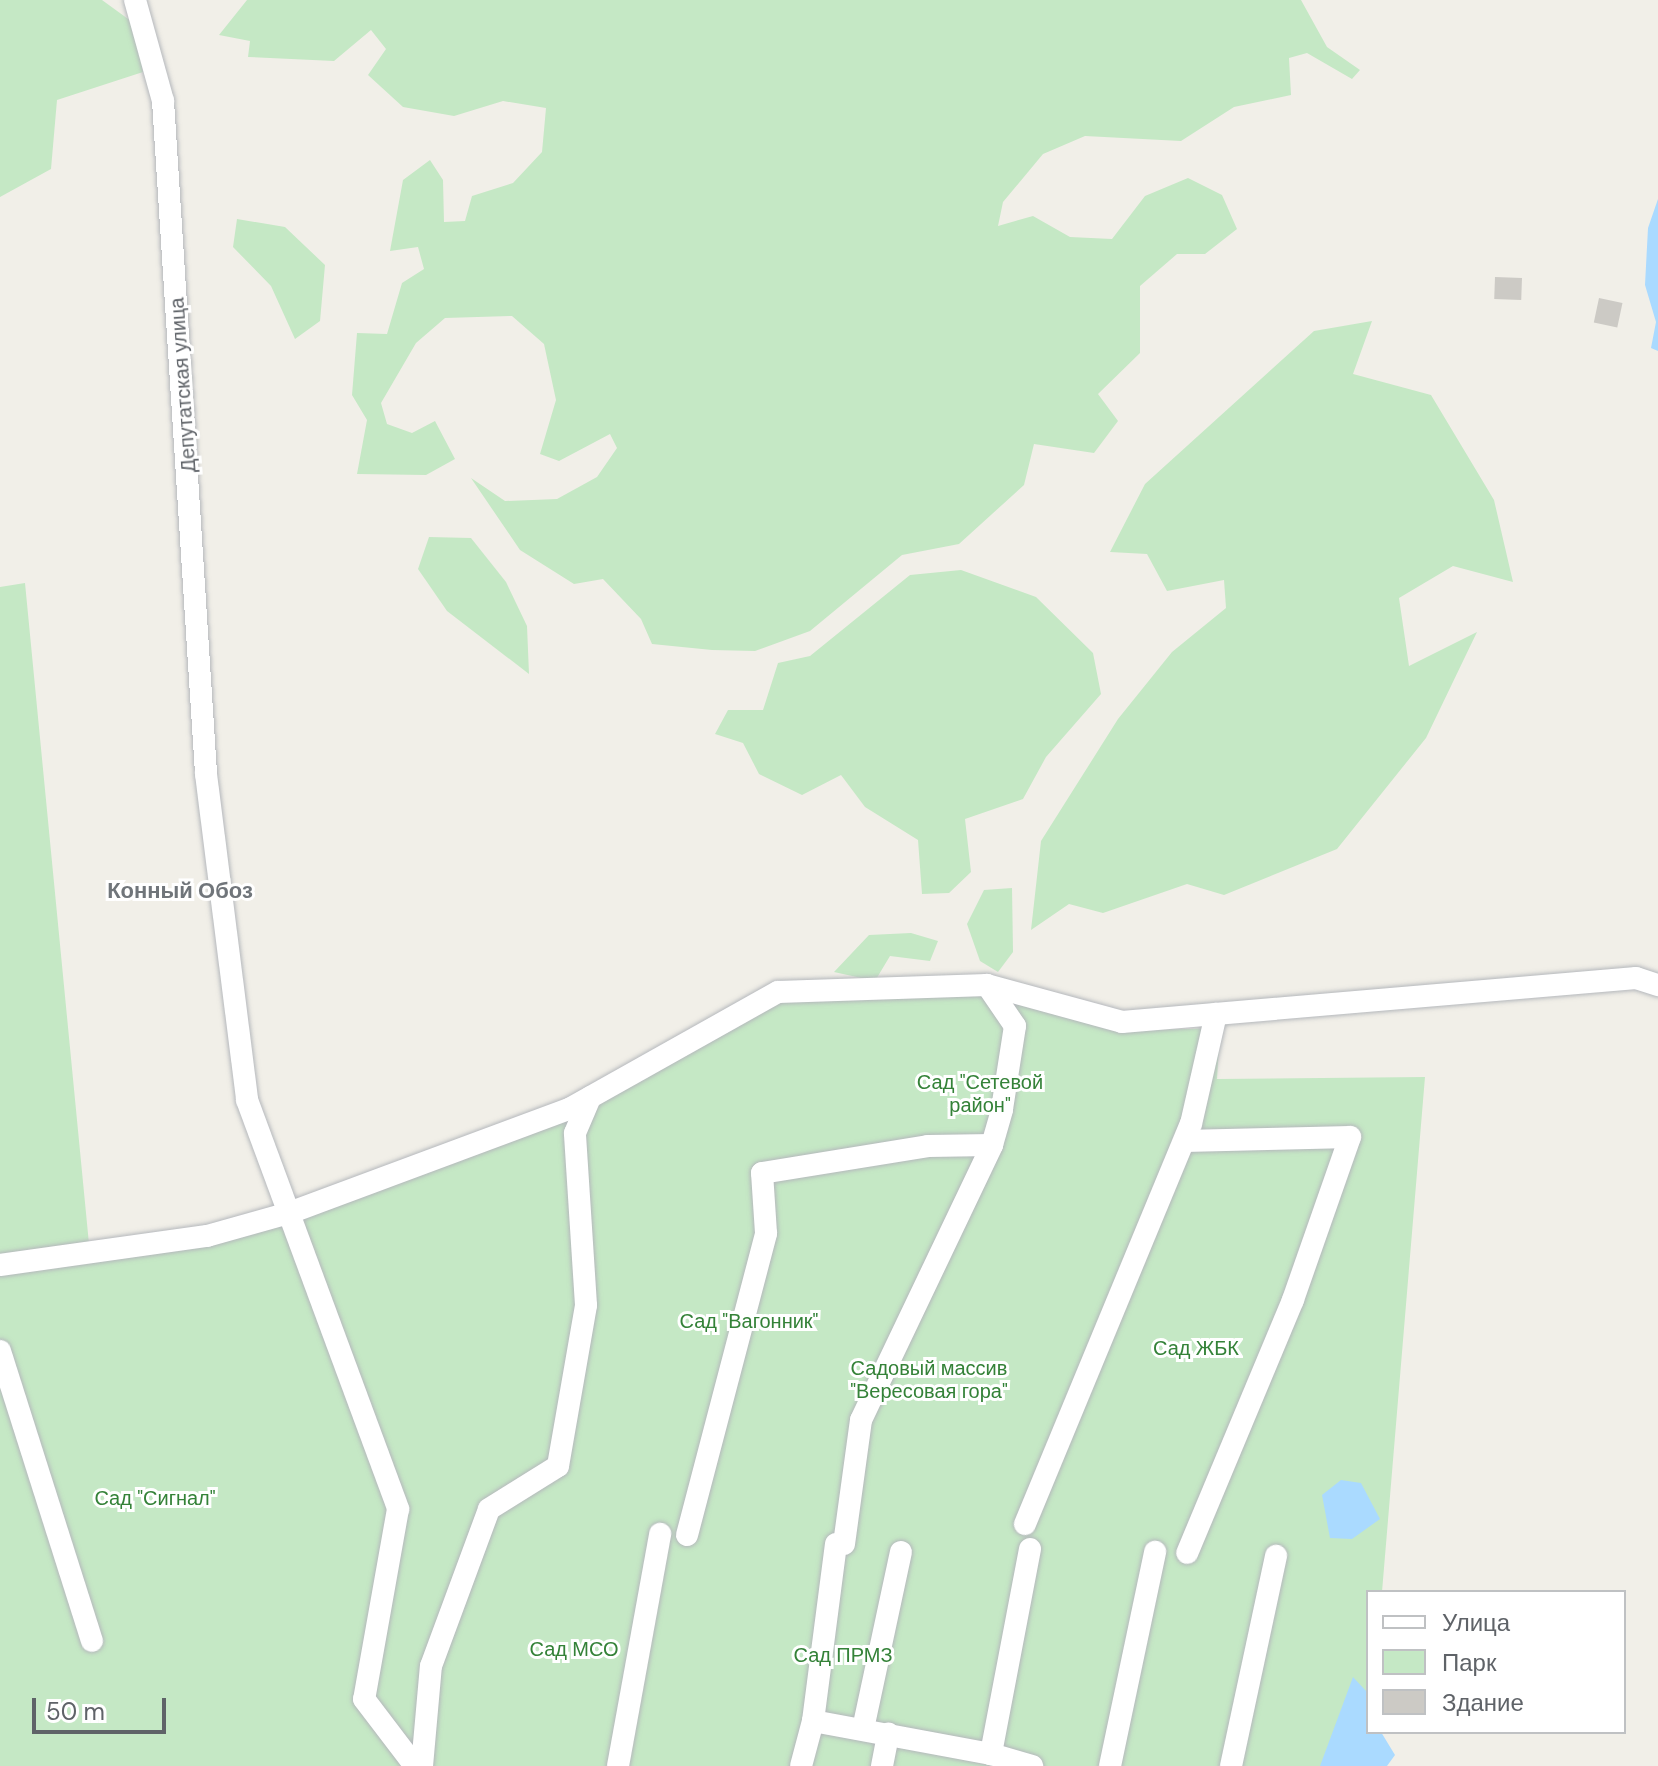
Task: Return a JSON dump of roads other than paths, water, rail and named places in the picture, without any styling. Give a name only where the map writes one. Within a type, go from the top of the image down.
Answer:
[{"type":"street","name":"Депутатская улица","points":[[135,0],[163,101],[206,774],[247,1100],[398,1509],[364,1699],[415,1766]]},
{"type":"street","points":[[0,1265],[207,1236],[289,1213],[590,1097],[778,992],[987,985],[1122,1022],[1636,978],[1658,985]]},
{"type":"street","points":[[801,1766],[813,1721],[861,1420],[992,1145],[1015,1026],[987,985]]},
{"type":"street","points":[[1025,1524],[1185,1141],[1216,1014]]},
{"type":"street","points":[[422,1766],[431,1666],[489,1509],[558,1466],[586,1305],[575,1133],[590,1097]]},
{"type":"street","points":[[1185,1141],[1350,1137],[1293,1300],[1187,1553]]},
{"type":"street","points":[[687,1535],[766,1233],[762,1173],[928,1146],[992,1145]]},
{"type":"street","points":[[0,1351],[92,1641]]},
{"type":"street","points":[[618,1766],[660,1534]]},
{"type":"street","points":[[991,1754],[1030,1549]]},
{"type":"street","points":[[863,1729],[901,1552]]},
{"type":"street","points":[[1110,1766],[1155,1552]]},
{"type":"street","points":[[1231,1766],[1276,1556]]},
{"type":"street","points":[[813,1721],[991,1754],[1019,1764]]},
{"type":"street","points":[[882,1766],[888,1734]]},
{"type":"water","points":[[1658,199],[1658,351],[1651,348],[1656,322],[1645,285],[1648,228]]},
{"type":"water","points":[[1341,1480],[1361,1483],[1380,1519],[1352,1539],[1330,1538],[1322,1495]]},
{"type":"water","points":[[1353,1677],[1366,1691],[1366,1734],[1382,1734],[1395,1755],[1387,1766],[1320,1766]]},
{"type":"district","name":"Конный Обоз","points":[[180,891]]},
{"type":"park label","name":"Сад \"Сетевой район\"","points":[[980,1094]]},
{"type":"park label","name":"Сад \"Вагонник\"","points":[[749,1321]]},
{"type":"park label","name":"Сад ЖБК","points":[[1196,1348]]},
{"type":"park label","name":"Садовый массив \"Вересовая гора\"","points":[[929,1380]]},
{"type":"park label","name":"Сад \"Сигнал\"","points":[[155,1498]]},
{"type":"park label","name":"Сад МСО","points":[[574,1649]]},
{"type":"park label","name":"Сад ПРМЗ","points":[[843,1655]]}]
